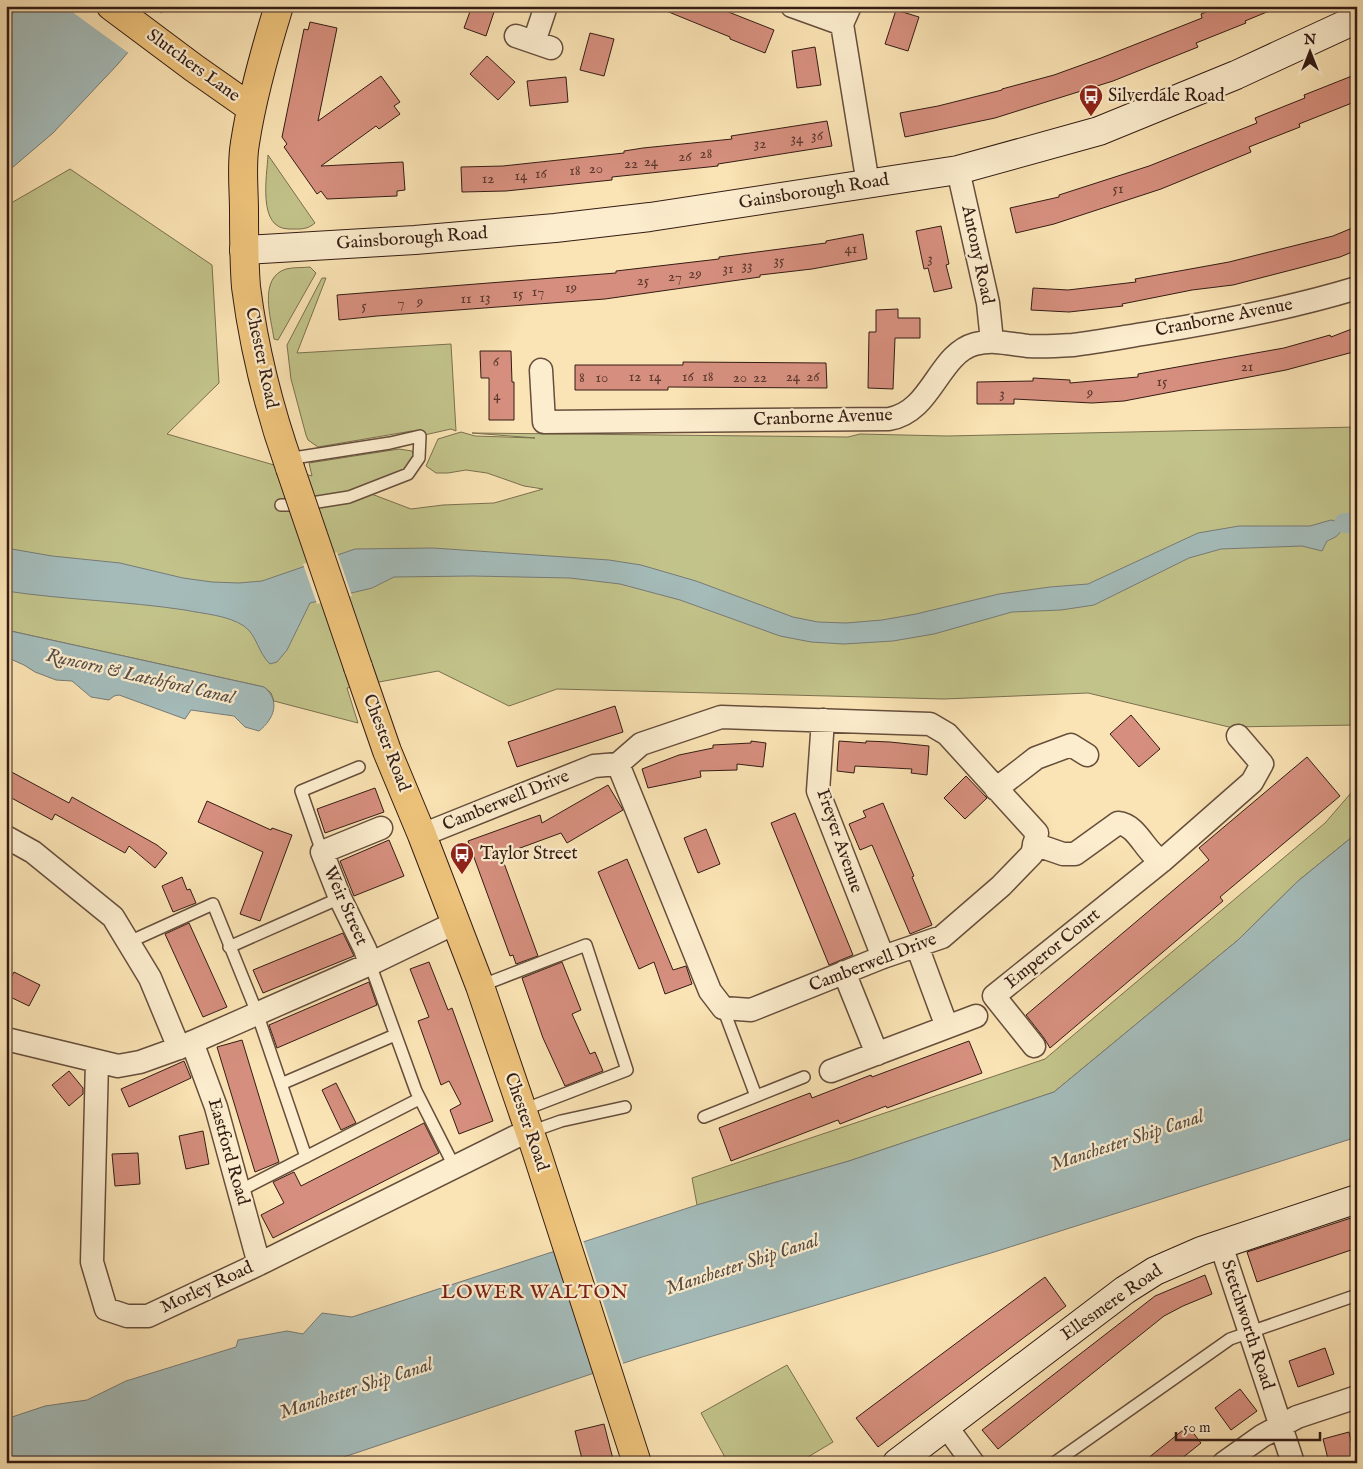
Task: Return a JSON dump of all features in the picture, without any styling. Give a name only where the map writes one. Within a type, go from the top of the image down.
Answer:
[{"type":"highway","name":"Slutchers Lane","points":[[111,6],[251,108]]},
{"type":"highway","name":"Chester Road","points":[[278,6],[251,108],[243,167],[244,250],[248,302],[267,396],[288,464],[387,751],[422,835],[480,986],[540,1161],[637,1463]]},
{"type":"street","points":[[533,42],[546,6]]},
{"type":"street","points":[[792,6],[846,15],[868,184]]},
{"type":"street","name":"Gainsborough Road","points":[[244,250],[416,240],[565,227],[650,217],[958,170],[1099,131],[1236,74],[1357,19]]},
{"type":"street","name":"Antony Road","points":[[958,170],[988,303],[992,341]]},
{"type":"street","name":"Cranborne Avenue","points":[[541,370],[544,422],[889,419],[898,418],[913,409],[957,354],[974,344],[992,341],[1044,347],[1075,344],[1215,323],[1318,300],[1357,288]]},
{"type":"street","points":[[723,1008],[710,991],[618,764],[641,744],[721,717],[930,724],[947,734],[1037,833],[1034,844],[1064,854],[1075,854],[1118,822],[1124,823],[1131,829],[1147,848],[1162,861],[1252,782],[1262,764],[1238,736]]},
{"type":"street","name":"Freyer Avenue","points":[[823,720],[818,791],[883,957]]},
{"type":"street","points":[[996,790],[1036,758],[1071,746],[1087,755]]},
{"type":"street","name":"Camberwell Drive","points":[[422,835],[594,766],[618,764]]},
{"type":"street","name":"Weir Street","points":[[370,964],[365,949],[340,898],[322,852],[380,828]]},
{"type":"street","name":"Eastford Road","points":[[6,837],[33,852],[113,917],[129,942],[186,1045],[216,1107],[259,1264]]},
{"type":"street","name":"Camberwell Drive","points":[[723,1008],[751,1010],[883,957],[942,938],[1001,886],[1032,854],[1034,844]]},
{"type":"street","name":"Emperor Court","points":[[1034,1046],[994,996],[1162,861]]},
{"type":"street","points":[[6,1039],[118,1066],[140,1062],[186,1045],[370,964],[455,923]]},
{"type":"street","points":[[917,946],[947,1027]]},
{"type":"street","points":[[844,972],[877,1054]]},
{"type":"street","points":[[831,1071],[976,1016]]},
{"type":"street","name":"Morley Road","points":[[97,1061],[92,1262],[106,1309],[128,1316],[148,1316],[259,1264],[514,1136],[526,1121]]},
{"type":"street","name":"Ellesmere Road","points":[[896,1463],[1141,1279],[1170,1264],[1220,1245],[1357,1199]]},
{"type":"street","name":"Stetchworth Road","points":[[1220,1245],[1293,1463]]},
{"type":"street","points":[[1224,1463],[1262,1436],[1297,1417],[1357,1398]]},
{"type":"street","points":[[946,1426],[973,1463]]},
{"type":"lane","points":[[282,505],[300,505],[349,497],[408,474],[419,458],[420,436],[288,464]]},
{"type":"lane","points":[[322,852],[301,791],[359,767]]},
{"type":"lane","points":[[229,947],[340,898]]},
{"type":"lane","points":[[129,942],[213,904],[257,1013],[306,1157]]},
{"type":"lane","points":[[480,986],[586,944],[627,1070],[526,1121]]},
{"type":"lane","points":[[370,964],[420,1099],[454,1166]]},
{"type":"lane","points":[[723,1008],[756,1096]]},
{"type":"lane","points":[[281,1084],[396,1035]]},
{"type":"lane","points":[[704,1117],[804,1077]]},
{"type":"lane","points":[[239,1191],[420,1099]]},
{"type":"lane","points":[[526,1121],[561,1121],[625,1107]]},
{"type":"lane","points":[[1054,1463],[1230,1339],[1357,1295]]},
{"type":"green space","points":[[268,155],[315,223],[309,227],[289,229],[279,227],[272,220],[266,200]]},
{"type":"green space","points":[[70,169],[212,265],[219,383],[167,434],[312,476],[309,463],[399,449],[412,451],[415,458],[409,467],[361,490],[411,509],[443,505],[494,503],[543,489],[524,486],[487,473],[466,470],[436,473],[426,466],[438,439],[461,432],[475,436],[535,438],[472,433],[848,437],[860,434],[947,436],[1357,427],[1357,725],[1229,727],[1088,693],[944,699],[557,689],[509,706],[438,671],[347,688],[358,723],[274,701],[271,693],[264,687],[6,630],[6,206]]},
{"type":"green space","points":[[310,267],[316,273],[278,340],[274,339],[268,300],[272,281],[277,274],[286,269]]},
{"type":"green space","points":[[322,278],[326,278],[297,353],[451,344],[456,431],[451,429],[420,436],[412,431],[318,447],[308,440],[291,379],[287,345]]},
{"type":"green space","points":[[1357,786],[1357,833],[1298,881],[1238,940],[1054,1092],[849,1161],[697,1205],[692,1178],[1045,1059],[1325,823]]},
{"type":"green space","points":[[787,1365],[833,1442],[798,1463],[728,1463],[701,1413]]},
{"type":"water","points":[[21,6],[167,6],[118,64],[53,133],[6,173],[6,19]]},
{"type":"water","points":[[1331,520],[1342,523],[1341,530],[1336,536],[1327,541],[1322,551],[1302,546],[1221,549],[1189,558],[1094,605],[1061,610],[1012,612],[934,634],[893,641],[844,644],[811,642],[780,636],[680,600],[620,584],[570,578],[394,577],[372,588],[310,603],[287,650],[277,662],[270,664],[255,639],[244,626],[223,617],[163,607],[6,591],[6,548],[52,556],[120,563],[183,578],[239,583],[262,581],[355,549],[433,548],[609,560],[641,565],[696,581],[793,617],[818,622],[846,623],[882,620],[916,614],[999,594],[1088,584],[1198,533],[1239,526],[1310,526]]},
{"type":"water","name":"Runcorn & Latchford Canal","points":[[6,630],[264,687],[272,698],[274,710],[268,721],[259,731],[245,727],[234,716],[191,710],[185,719],[119,695],[109,700],[91,697],[72,681],[56,680],[35,672],[6,657]]},
{"type":"water","name":"Manchester Ship Canal","points":[[1357,833],[1357,1137],[991,1253],[642,1357],[326,1463],[6,1463],[6,1419],[45,1406],[87,1400],[126,1381],[236,1347],[238,1340],[287,1331],[303,1334],[322,1313],[352,1317],[697,1205],[849,1161],[1054,1092],[1238,940],[1298,881]]},
{"type":"pier","points":[[64,6],[151,6],[163,15],[130,54]]},
{"type":"pier","points":[[337,552],[352,596],[317,604],[303,564]]},
{"type":"pier","points":[[583,1240],[624,1366],[603,1373],[562,1247]]},
{"type":"building","points":[[472,6],[496,6],[486,36],[464,28]]},
{"type":"building","points":[[654,6],[728,6],[726,11],[774,30],[765,53]]},
{"type":"building","points":[[1221,6],[1279,7],[1245,21],[1246,23],[1196,43],[1198,47],[1113,81],[995,118],[905,137],[900,113],[938,106],[1054,75],[1202,18],[1201,14]]},
{"type":"building","points":[[896,10],[919,17],[908,51],[885,44]]},
{"type":"building","points":[[310,22],[337,28],[318,121],[381,76],[400,102],[394,106],[400,114],[379,129],[376,126],[321,166],[403,162],[405,190],[397,191],[397,196],[327,199],[321,191],[317,194],[284,147],[287,144],[282,137],[304,29],[308,30]]},
{"type":"building","points":[[590,33],[614,39],[604,76],[580,70]]},
{"type":"building","points":[[815,47],[821,85],[797,88],[792,51]]},
{"type":"building","points":[[487,56],[515,82],[498,100],[470,74]]},
{"type":"building","points":[[1357,74],[1357,101],[1299,124],[1300,127],[1249,147],[1251,152],[1161,189],[1054,224],[1016,233],[1010,208],[1059,197],[1059,195],[1149,166],[1257,123],[1255,118],[1305,98],[1304,95]]},
{"type":"building","points":[[566,77],[568,102],[530,106],[527,81]]},
{"type":"building","points":[[827,121],[832,146],[718,164],[718,166],[612,177],[612,180],[506,191],[462,192],[461,167],[503,166],[624,153],[624,151],[643,148],[732,139],[731,136]]},
{"type":"building","points":[[941,226],[949,264],[946,265],[952,288],[934,292],[928,268],[924,269],[916,231]]},
{"type":"building","points":[[1357,226],[1357,250],[1340,257],[1299,268],[1233,285],[1192,290],[1122,304],[1123,306],[1069,312],[1031,310],[1033,288],[1068,290],[1136,282],[1135,279],[1229,262],[1333,236]]},
{"type":"building","points":[[863,234],[867,259],[812,269],[760,275],[760,277],[605,299],[339,320],[337,295],[616,273],[616,271],[719,259],[719,257],[826,243],[826,241]]},
{"type":"building","points":[[898,309],[898,318],[920,318],[920,338],[895,338],[893,389],[868,388],[869,332],[876,332],[876,310]]},
{"type":"building","points":[[1357,327],[1357,351],[1286,370],[1124,401],[1092,403],[1014,399],[1014,404],[977,404],[977,382],[1033,381],[1033,378],[1070,380],[1070,383],[1138,377],[1138,374],[1284,348],[1330,335],[1331,337]]},
{"type":"building","points":[[480,351],[511,351],[512,382],[514,382],[514,420],[489,420],[489,378],[481,378]]},
{"type":"building","points":[[683,362],[826,363],[827,388],[668,387],[668,390],[575,390],[575,365],[683,365]]},
{"type":"building","points":[[615,706],[623,732],[517,767],[508,742]]},
{"type":"building","points":[[1131,715],[1160,749],[1139,767],[1110,734]]},
{"type":"building","points":[[751,741],[766,743],[763,767],[737,764],[737,770],[700,771],[701,777],[648,788],[642,769],[679,755],[713,748],[713,745],[751,743]]},
{"type":"building","points":[[839,741],[890,742],[929,746],[927,775],[911,773],[912,769],[855,766],[854,773],[837,771]]},
{"type":"building","points":[[1307,757],[1340,796],[1220,897],[1223,901],[1050,1048],[1026,1015],[1209,860],[1199,848]]},
{"type":"building","points":[[6,769],[69,803],[72,797],[157,845],[167,853],[155,868],[129,846],[125,853],[55,814],[52,820],[6,795]]},
{"type":"building","points":[[966,776],[987,798],[965,819],[944,798]]},
{"type":"building","points":[[608,785],[623,810],[567,843],[561,833],[501,855],[538,956],[516,964],[513,955],[510,956],[468,841],[540,815],[542,823]]},
{"type":"building","points":[[375,788],[384,812],[325,833],[317,809]]},
{"type":"building","points":[[207,801],[271,830],[272,828],[292,835],[260,921],[240,914],[263,852],[198,822]]},
{"type":"building","points":[[883,803],[914,876],[912,877],[932,925],[910,934],[872,845],[860,850],[849,824],[866,817],[863,811]]},
{"type":"building","points":[[795,813],[853,955],[829,965],[771,823]]},
{"type":"building","points":[[706,829],[720,864],[698,873],[684,838]]},
{"type":"building","points":[[389,840],[404,876],[354,896],[340,861]]},
{"type":"building","points":[[627,859],[673,970],[686,966],[692,984],[665,994],[654,962],[639,969],[598,872]]},
{"type":"building","points":[[182,877],[187,890],[190,889],[196,903],[173,912],[162,886]]},
{"type":"building","points":[[189,923],[227,1007],[203,1017],[165,934]]},
{"type":"building","points":[[343,933],[354,956],[263,993],[253,970]]},
{"type":"building","points":[[429,962],[448,1010],[452,1008],[493,1121],[459,1134],[450,1110],[461,1104],[449,1081],[441,1085],[418,1021],[429,1017],[410,969]]},
{"type":"building","points":[[562,962],[581,1010],[572,1014],[590,1054],[595,1052],[603,1071],[565,1086],[543,1038],[522,978]]},
{"type":"building","points":[[14,972],[40,985],[29,1006],[6,995],[6,987]]},
{"type":"building","points":[[369,982],[377,1005],[277,1048],[269,1025]]},
{"type":"building","points":[[242,1040],[279,1162],[255,1172],[217,1047]]},
{"type":"building","points":[[969,1041],[982,1073],[840,1124],[838,1120],[731,1161],[719,1128],[810,1093],[812,1098]]},
{"type":"building","points":[[184,1061],[191,1078],[129,1107],[121,1089]]},
{"type":"building","points":[[69,1071],[83,1088],[83,1094],[69,1106],[52,1085]]},
{"type":"building","points":[[336,1083],[356,1123],[341,1130],[322,1090]]},
{"type":"building","points":[[424,1123],[439,1153],[273,1238],[261,1215],[284,1203],[273,1182],[294,1172],[301,1186]]},
{"type":"building","points":[[203,1131],[209,1164],[186,1169],[179,1136]]},
{"type":"building","points":[[138,1153],[140,1184],[115,1186],[112,1154]]},
{"type":"building","points":[[1357,1216],[1357,1248],[1257,1282],[1247,1252]]},
{"type":"building","points":[[1205,1275],[1212,1294],[1164,1316],[998,1449],[982,1430],[1155,1296]]},
{"type":"building","points":[[1045,1277],[1066,1306],[878,1447],[856,1418]]},
{"type":"building","points":[[1325,1348],[1334,1374],[1298,1387],[1289,1361]]},
{"type":"building","points":[[1240,1389],[1257,1411],[1231,1430],[1215,1408]]},
{"type":"building","points":[[604,1424],[614,1463],[583,1463],[575,1431]]},
{"type":"building","points":[[1188,1426],[1201,1443],[1176,1463],[1142,1463]]},
{"type":"building","points":[[1349,1432],[1356,1463],[1329,1463],[1323,1439]]},
{"type":"waterway","points":[[1344,523],[1357,523]]},
{"type":"place","name":"Silverdale Road","points":[[1091,117]]},
{"type":"place","name":"Taylor Street","points":[[462,875]]},
{"type":"district","name":"LOWER WALTON","points":[[535,1292]]}]
